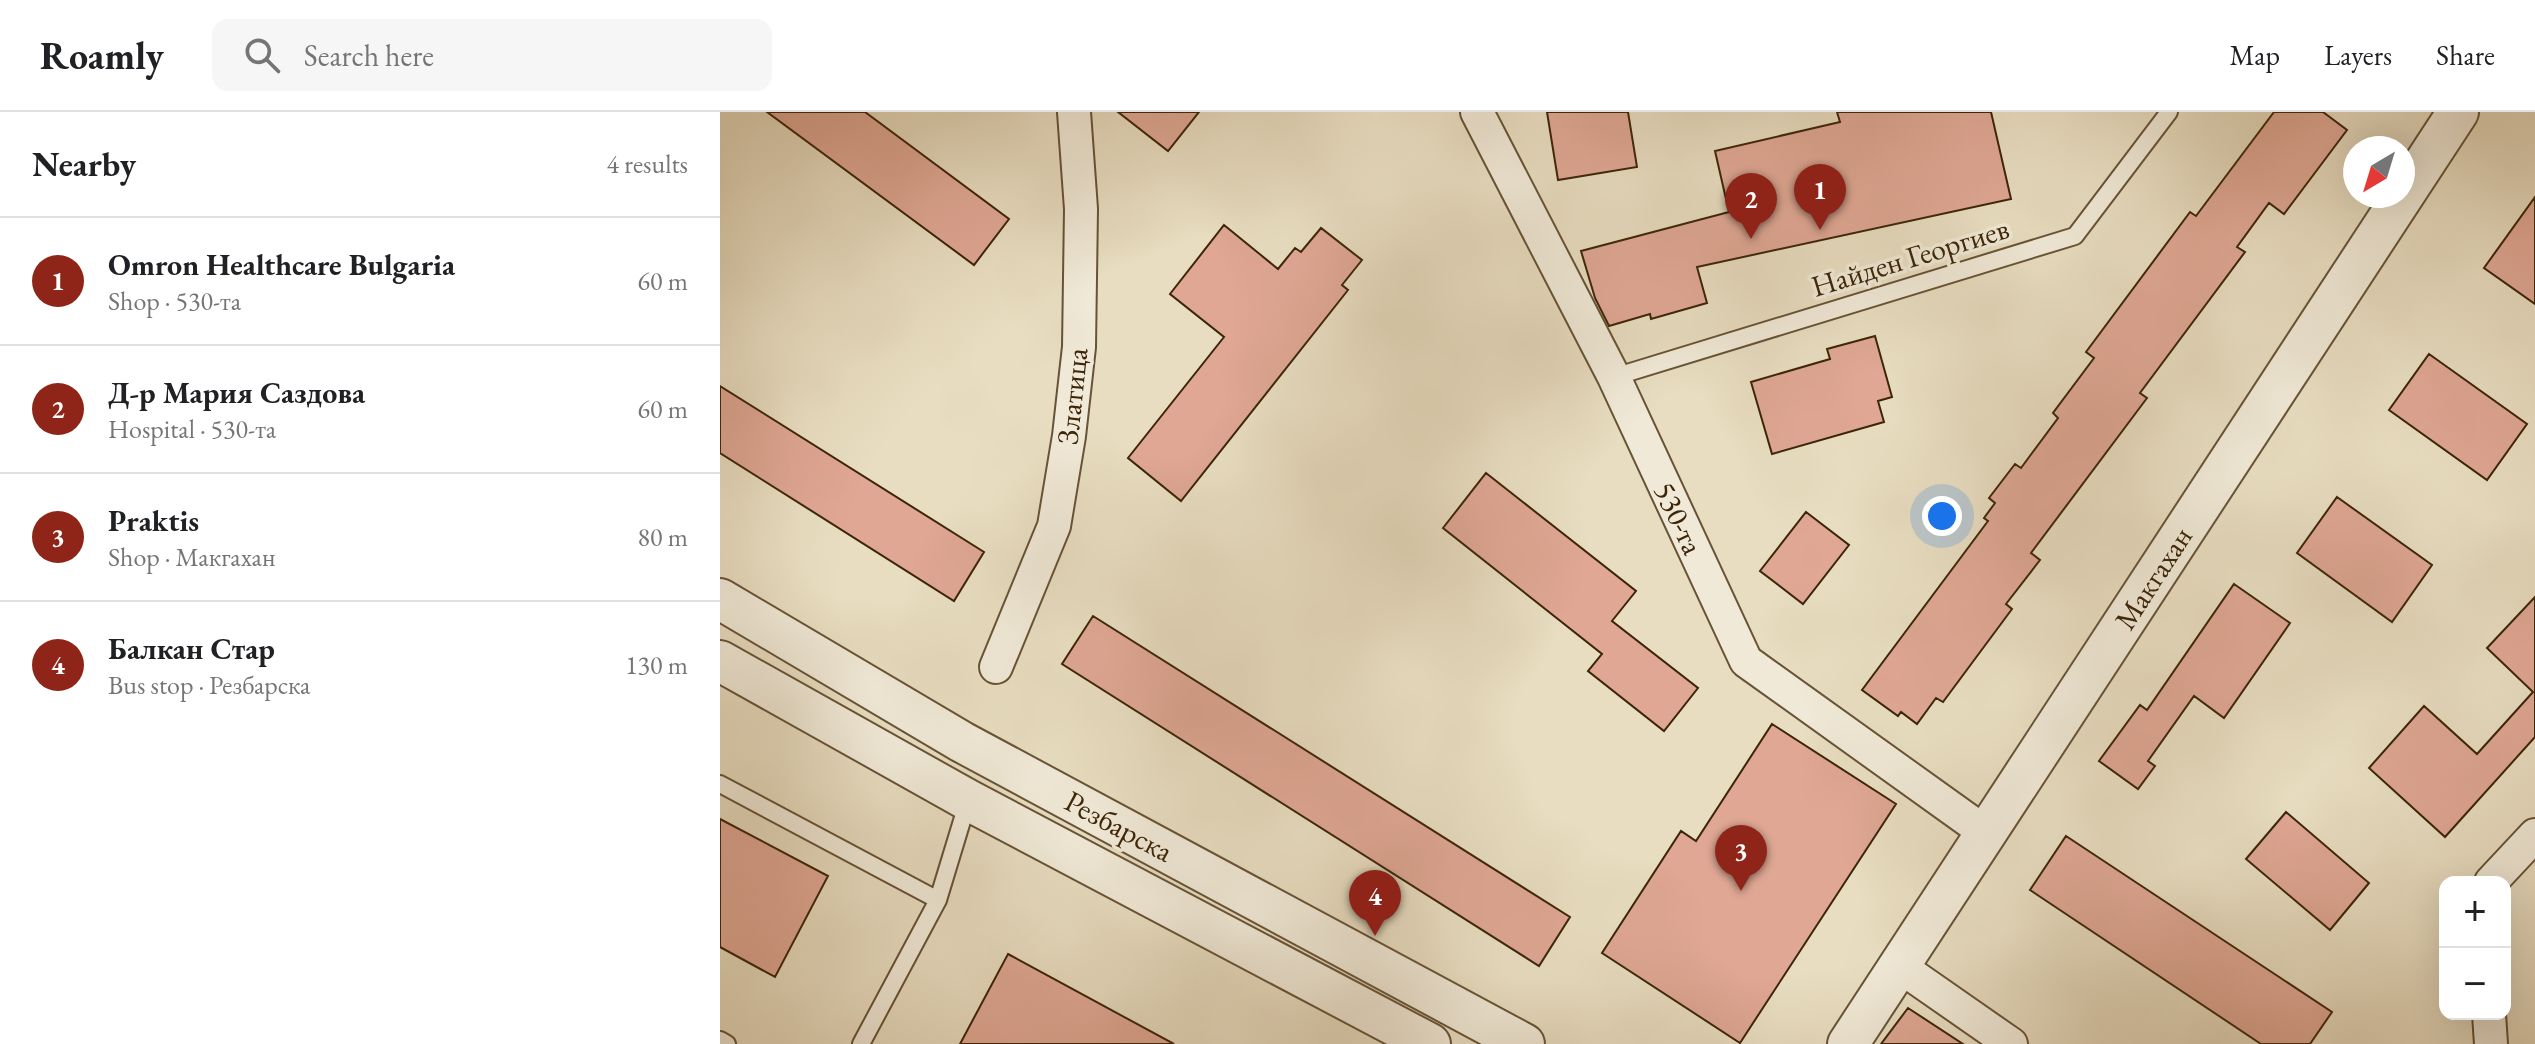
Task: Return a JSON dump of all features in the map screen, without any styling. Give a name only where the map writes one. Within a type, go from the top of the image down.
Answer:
[{"type":"street","name":"Златица","points":[[996,667],[1054,526],[1069,436],[1079,347],[1081,225],[1074,112]]},
{"type":"street","name":"530-та","points":[[1477,112],[1614,377],[1746,661],[1986,833]]},
{"type":"street","name":"Макгахан","points":[[1848,1044],[2458,112]]},
{"type":"street","name":"Резбарска","points":[[720,599],[962,742],[1524,1044]]},
{"type":"street","name":"Резбарска","points":[[720,661],[968,800],[1430,1044]]},
{"type":"street","points":[[2497,876],[2535,835]]},
{"type":"street","points":[[1899,966],[2011,1044]]},
{"type":"street","points":[[2489,1020],[2491,1044]]},
{"type":"lane","name":"Найден Георгиев","points":[[1614,377],[2075,236],[2169,112]]},
{"type":"lane","points":[[720,784],[938,900]]},
{"type":"lane","points":[[861,1044],[938,900],[968,800]]},
{"type":"lane","points":[[720,1040],[727,1044]]},
{"type":"building","points":[[767,112],[865,112],[1009,219],[974,265]]},
{"type":"building","points":[[1118,112],[1199,112],[1168,151]]},
{"type":"building","points":[[1547,112],[1628,112],[1637,167],[1558,180]]},
{"type":"building","points":[[1837,112],[1991,112],[2011,199],[1697,267],[1707,303],[1651,319],[1650,314],[1609,326],[1595,298],[1581,251],[1729,212],[1715,151],[1840,122]]},
{"type":"building","points":[[2274,112],[2323,112],[2347,130],[2284,214],[2269,203],[2237,247],[2245,252],[2140,393],[2147,398],[2031,553],[2040,560],[2006,604],[2012,609],[1943,702],[1936,698],[1917,724],[1901,712],[1898,716],[1862,690],[1988,521],[1984,518],[1995,503],[1989,498],[2015,464],[2021,468],[2058,418],[2053,413],[2094,358],[2086,352],[2190,212],[2196,216]]},
{"type":"building","points":[[2535,197],[2535,304],[2484,268]]},
{"type":"building","points":[[1224,225],[1278,269],[1295,248],[1301,252],[1321,228],[1362,260],[1342,285],[1348,290],[1181,501],[1128,458],[1224,337],[1170,294]]},
{"type":"building","points":[[1875,336],[1892,397],[1878,401],[1884,422],[1772,454],[1751,382],[1830,359],[1827,349]]},
{"type":"building","points":[[2429,354],[2527,424],[2487,480],[2389,410]]},
{"type":"building","points":[[720,386],[984,552],[954,601],[720,453]]},
{"type":"building","points":[[1486,473],[1636,591],[1612,621],[1698,688],[1664,731],[1588,671],[1602,654],[1443,528]]},
{"type":"building","points":[[2337,497],[2432,565],[2392,622],[2297,553]]},
{"type":"building","points":[[1806,512],[1849,545],[1803,604],[1760,571]]},
{"type":"building","points":[[2234,584],[2290,623],[2224,718],[2194,696],[2148,761],[2155,766],[2138,789],[2099,761],[2140,705],[2147,710]]},
{"type":"building","points":[[2535,597],[2535,737],[2445,837],[2369,768],[2424,706],[2477,754],[2533,692],[2487,648]]},
{"type":"building","points":[[1093,616],[1570,917],[1539,966],[1062,664]]},
{"type":"building","points":[[1772,724],[1896,804],[1740,1043],[1602,953],[1681,831],[1696,841]]},
{"type":"building","points":[[2286,812],[2369,883],[2330,930],[2246,859]]},
{"type":"building","points":[[720,819],[828,876],[775,977],[720,947]]},
{"type":"building","points":[[2066,836],[2332,1012],[2310,1044],[2261,1044],[2030,890]]},
{"type":"building","points":[[1008,954],[1174,1044],[960,1044]]},
{"type":"building","points":[[1908,1008],[1963,1044],[1881,1044]]},
{"type":"place","name":"Omron Healthcare Bulgaria","points":[[1820,230]]},
{"type":"place","name":"Д-р Мария Саздова","points":[[1751,239]]},
{"type":"place","name":"Praktis","points":[[1741,891]]},
{"type":"place","name":"Балкан Стар","points":[[1375,936]]}]
